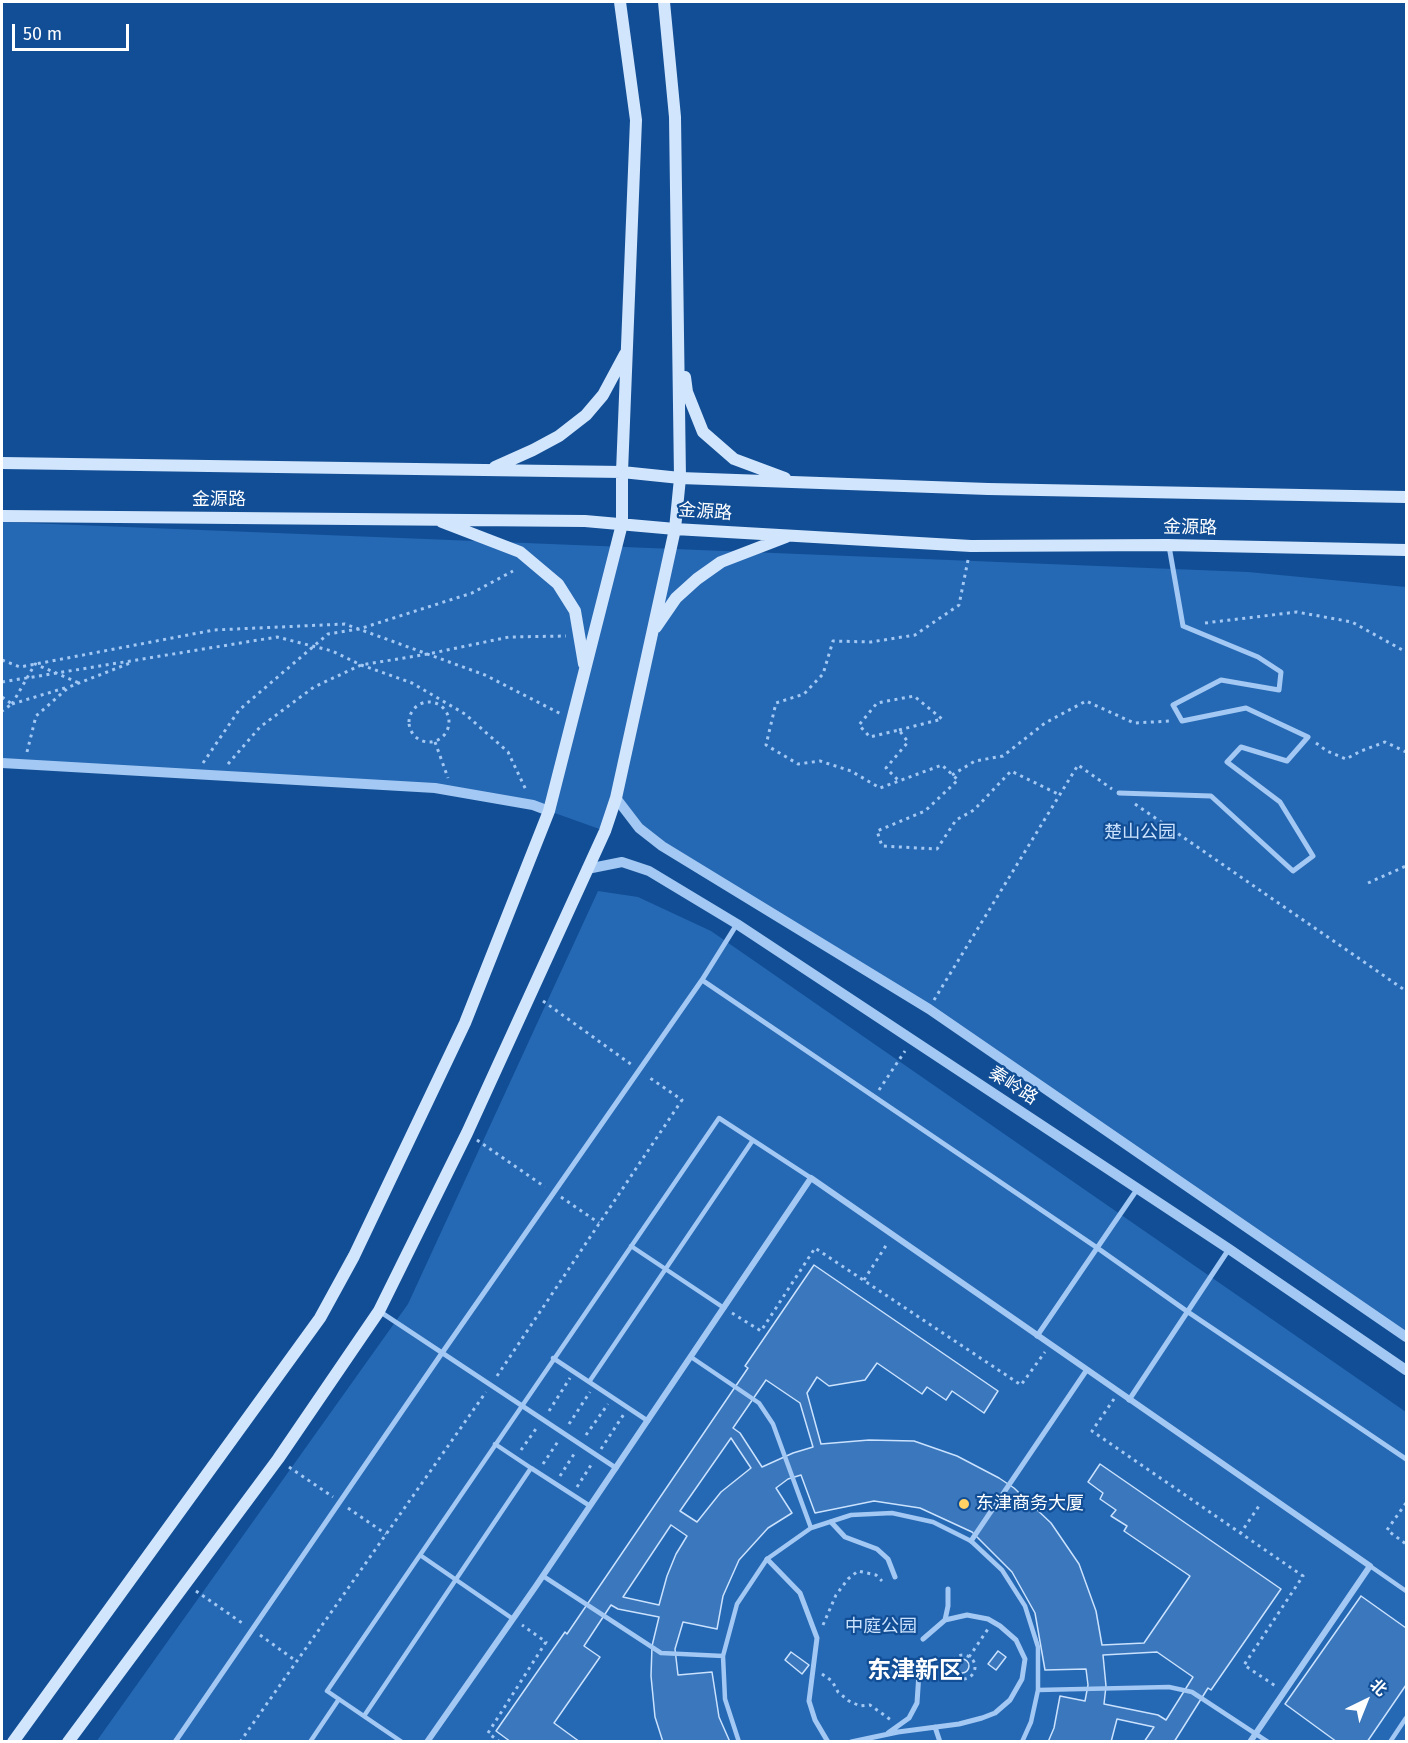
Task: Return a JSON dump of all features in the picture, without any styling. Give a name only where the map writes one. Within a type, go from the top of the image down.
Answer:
[{"type":"main road","points":[[13,1742],[320,1318],[354,1256],[465,1023],[549,811],[622,524],[622,472],[636,120],[620,2]]},
{"type":"main road","points":[[68,1742],[278,1459],[379,1311],[467,1133],[605,831],[616,798],[675,529],[680,478],[675,117],[664,2]]},
{"type":"main road","points":[[678,339],[687,392],[703,432],[734,459],[794,482]]},
{"type":"main road","points":[[489,470],[550,441],[586,415],[603,395],[627,351]]},
{"type":"main road","name":"金源路","points":[[2,463],[622,472],[680,478],[988,489],[1407,497]]},
{"type":"main road","name":"金源路","points":[[2,516],[585,520],[675,529],[971,546],[1168,545],[1407,550]]},
{"type":"main road","points":[[435,519],[520,552],[558,584],[574,611],[584,669]]},
{"type":"main road","points":[[652,633],[676,598],[697,579],[721,562],[790,535]]},
{"type":"street","points":[[1119,793],[1211,796],[1293,871],[1313,856],[1280,802],[1227,762],[1241,747],[1287,761],[1308,737],[1246,708],[1182,721],[1173,705],[1221,680],[1279,690],[1281,672],[1258,657],[1183,626],[1168,545]]},
{"type":"street","points":[[2,763],[435,788],[533,805],[549,811]]},
{"type":"street","name":"秦岭路","points":[[616,798],[639,828],[662,846],[929,1009],[1407,1337]]},
{"type":"street","name":"秦岭路","points":[[587,869],[622,862],[649,871],[737,924],[1138,1188],[1407,1370]]},
{"type":"street","points":[[175,1742],[702,980],[737,924]]},
{"type":"street","points":[[702,980],[1407,1459]]},
{"type":"street","points":[[427,1742],[543,1576],[811,1178],[1370,1566],[1250,1742]]},
{"type":"street","points":[[1037,1336],[1138,1188]]},
{"type":"street","points":[[1128,1400],[1229,1249]]},
{"type":"street","points":[[379,1311],[616,1468]]},
{"type":"street","points":[[971,1540],[1086,1371]]},
{"type":"street","points":[[831,1522],[845,1537],[877,1549],[888,1559],[895,1577]]},
{"type":"street","points":[[767,1559],[800,1593],[817,1638],[809,1701],[815,1720],[828,1742]]},
{"type":"street","points":[[945,1620],[948,1589]]},
{"type":"street","points":[[851,1742],[959,1724],[995,1713],[1010,1700],[1022,1679],[1025,1659],[1016,1640],[992,1622],[967,1615],[945,1620],[923,1639]]},
{"type":"street","points":[[886,1735],[909,1718],[917,1703],[919,1673]]},
{"type":"street","points":[[934,1727],[940,1742]]},
{"type":"lane","points":[[402,1742],[327,1691],[719,1118],[811,1178]]},
{"type":"lane","points":[[590,1382],[753,1140]]},
{"type":"lane","points":[[631,1246],[724,1308]]},
{"type":"lane","points":[[691,1357],[759,1403],[772,1424],[811,1528]]},
{"type":"lane","points":[[553,1359],[648,1421]]},
{"type":"lane","points":[[495,1444],[590,1506]]},
{"type":"lane","points":[[364,1716],[531,1468]]},
{"type":"lane","points":[[739,1742],[725,1699],[723,1656],[737,1604],[767,1559],[811,1528],[851,1515],[892,1513],[933,1522],[971,1540],[1002,1570],[1025,1606],[1038,1647],[1038,1690],[1031,1722],[1023,1742]]},
{"type":"lane","points":[[420,1555],[513,1618]]},
{"type":"lane","points":[[1370,1566],[1407,1591]]},
{"type":"lane","points":[[543,1576],[661,1653],[723,1656]]},
{"type":"lane","points":[[1038,1690],[1169,1687],[1192,1692],[1268,1742]]},
{"type":"lane","points":[[310,1742],[339,1699]]},
{"type":"lane","points":[[1390,1742],[1407,1718]]},
{"type":"path","points":[[971,546],[959,606],[915,635],[871,642],[833,641],[823,674],[804,694],[776,703],[766,745],[798,764],[820,760],[851,771],[880,788],[942,765],[958,780],[926,811],[877,831],[882,846],[936,849],[956,820],[974,810],[1011,771],[1060,795]]},
{"type":"path","points":[[195,774],[239,710],[328,634],[359,629],[472,593],[513,571]]},
{"type":"path","points":[[1183,626],[1297,612],[1352,622],[1407,652]]},
{"type":"path","points":[[2,660],[20,667],[214,630],[345,624],[485,675],[571,720]]},
{"type":"path","points":[[218,776],[260,727],[314,687],[361,665],[509,637],[566,636]]},
{"type":"path","points":[[2,682],[277,637],[332,651],[361,665],[412,683],[465,714],[508,752],[533,805]]},
{"type":"path","points":[[2,711],[12,704],[69,687],[137,660]]},
{"type":"path","points":[[35,664],[79,683]]},
{"type":"path","points":[[12,704],[35,664]]},
{"type":"path","points":[[24,764],[36,716],[69,687]]},
{"type":"path","points":[[914,696],[942,719],[899,730],[870,737],[859,725],[877,703],[914,696]]},
{"type":"path","points":[[2,697],[12,704]]},
{"type":"path","points":[[952,775],[975,761],[1003,756],[1045,723],[1086,701],[1134,723],[1182,721]]},
{"type":"path","points":[[433,702],[439,704],[448,714],[449,728],[446,734],[435,742],[417,738],[410,727],[411,714],[420,704],[433,702]]},
{"type":"path","points":[[899,730],[908,742],[886,768],[899,781]]},
{"type":"path","points":[[1308,737],[1327,751],[1346,759],[1385,742],[1407,752]]},
{"type":"path","points":[[435,742],[444,766]]},
{"type":"path","points":[[929,1009],[1078,765],[1407,991]]},
{"type":"path","points":[[1368,883],[1407,866]]},
{"type":"path","points":[[240,1742],[491,1385],[682,1100],[532,992]]},
{"type":"path","points":[[874,1096],[913,1040]]},
{"type":"path","points":[[467,1133],[599,1223]]},
{"type":"path","points":[[864,1280],[893,1235]]},
{"type":"path","points":[[724,1308],[761,1331],[815,1248],[1021,1385],[1049,1345]]},
{"type":"path","points":[[1119,1393],[1092,1431],[1303,1576],[1244,1665],[1284,1692]]},
{"type":"path","points":[[1240,1534],[1266,1495]]},
{"type":"path","points":[[1407,1503],[1387,1530],[1407,1544]]},
{"type":"path","points":[[817,1638],[836,1595],[858,1571],[876,1575],[882,1581]]},
{"type":"path","points":[[185,1583],[297,1661]]},
{"type":"path","points":[[500,1742],[488,1733],[546,1642],[513,1618]]},
{"type":"path","points":[[969,1657],[992,1622]]},
{"type":"path","points":[[962,1655],[969,1657],[974,1663],[974,1671],[965,1678],[957,1677],[951,1671],[952,1660],[962,1655]]},
{"type":"path","points":[[814,1668],[832,1681],[838,1692],[849,1701],[860,1706],[870,1705],[899,1725]]},
{"type":"green space","name":"楚山公园","points":[[2,522],[1248,572],[1406,587],[1406,1337],[929,1009],[662,846],[616,799],[605,831],[549,811],[435,788],[2,763]]},
{"type":"green space","name":"中庭公园","points":[[598,891],[638,897],[711,931],[1406,1412],[1406,1741],[96,1742],[408,1304]]},
{"type":"building","name":"东津商务大厦","points":[[814,1265],[998,1391],[984,1413],[952,1391],[946,1400],[927,1387],[922,1394],[877,1363],[865,1380],[829,1386],[817,1377],[807,1393],[821,1444],[869,1440],[914,1441],[957,1456],[1014,1488],[1051,1523],[1079,1564],[1096,1611],[1102,1645],[1144,1643],[1190,1576],[1124,1531],[1127,1526],[1111,1516],[1116,1510],[1100,1499],[1103,1493],[1088,1482],[1100,1464],[1281,1589],[1211,1690],[1208,1688],[1174,1742],[1144,1742],[1154,1727],[1117,1719],[1111,1742],[1048,1742],[1054,1728],[1060,1696],[1085,1701],[1088,1685],[1086,1669],[1045,1670],[1035,1613],[1012,1572],[972,1532],[920,1508],[874,1501],[815,1513],[801,1475],[788,1479],[776,1488],[792,1513],[768,1528],[739,1560],[723,1596],[717,1629],[683,1622],[675,1649],[678,1675],[712,1672],[719,1717],[730,1742],[663,1742],[655,1717],[651,1676],[652,1646],[659,1617],[618,1609],[611,1605],[584,1646],[600,1657],[554,1723],[580,1742],[511,1742],[496,1731],[565,1632],[567,1634],[748,1368],[745,1366]],"holes":[[[766,1380],[800,1403],[813,1447],[762,1467],[740,1433],[733,1428]],[[731,1438],[751,1468],[721,1492],[697,1522],[680,1511]],[[671,1525],[687,1536],[667,1576],[659,1605],[623,1597]],[[1157,1652],[1193,1677],[1166,1720],[1158,1715],[1104,1704],[1106,1686],[1103,1655]]]},
{"type":"building","points":[[1361,1596],[1406,1628],[1406,1685],[1367,1742],[1337,1742],[1285,1704]]},
{"type":"building","points":[[998,1651],[1006,1657],[996,1670],[988,1664]]},
{"type":"building","points":[[791,1652],[809,1665],[802,1674],[785,1660]]},
{"type":"building","points":[[959,1659],[965,1659],[969,1666],[965,1673],[959,1673],[955,1669],[955,1663]]},
{"type":"place","name":"东津商务大厦","points":[[964,1504]]},
{"type":"district","name":"东津新区","points":[[915,1671]]}]
